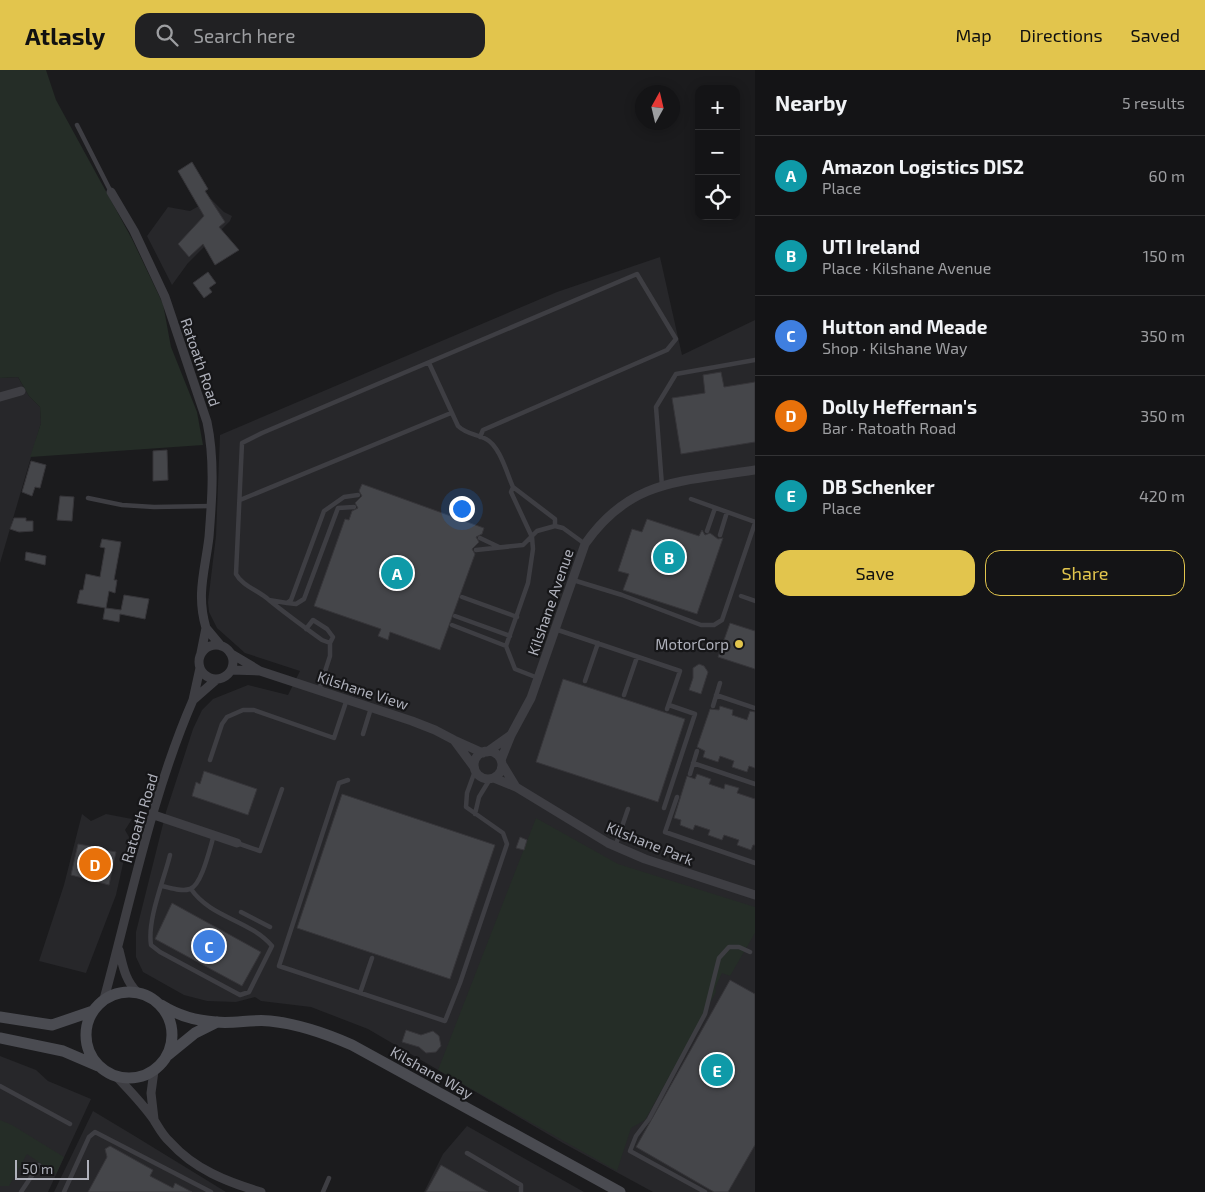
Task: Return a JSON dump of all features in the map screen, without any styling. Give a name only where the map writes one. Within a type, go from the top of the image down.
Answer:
[{"type":"street","name":"Ratoath Road","points":[[111,192],[136,235],[165,297],[177,338],[201,400],[212,443],[211,506],[200,587],[200,601],[206,628],[201,653]]},
{"type":"street","points":[[0,397],[21,391]]},
{"type":"street","name":"Kilshane Avenue","points":[[501,762],[511,735],[525,712],[585,544],[598,527],[617,507],[641,492],[662,486],[755,470]]},
{"type":"street","name":"Ratoath Road","points":[[206,628],[220,646]]},
{"type":"street","points":[[193,700],[217,679],[228,674],[231,670],[230,653],[220,646],[211,646],[201,653],[200,668],[206,676],[217,679]]},
{"type":"street","name":"Kilshane View","points":[[230,653],[260,671],[435,730],[454,740],[485,752]]},
{"type":"street","name":"Ratoath Road","points":[[104,999],[127,905],[154,815],[193,700],[200,668]]},
{"type":"street","name":"Kilshane View","points":[[231,670],[260,671]]},
{"type":"street","name":"Kilshane Avenue","points":[[485,752],[511,735]]},
{"type":"street","name":"Kilshane View","points":[[454,740],[475,769]]},
{"type":"street","points":[[485,752],[496,754],[501,762],[500,772],[492,778],[481,778],[475,769],[476,758],[485,752]]},
{"type":"street","name":"Kilshane Park","points":[[501,762],[516,787]]},
{"type":"street","name":"Kilshane Park","points":[[492,778],[516,787],[536,802],[615,847],[755,896]]},
{"type":"street","points":[[154,815],[237,843]]},
{"type":"street","name":"Ratoath Road","points":[[118,948],[125,975],[130,985],[137,992]]},
{"type":"street","points":[[99,1067],[92,1058],[86,1044],[88,1022],[93,1011],[104,999],[120,992],[137,992],[150,997],[161,1005],[172,1027],[173,1039],[168,1055],[154,1071],[135,1078],[116,1076]]},
{"type":"street","name":"Kilshane Way","points":[[161,1005],[177,1014],[217,1022],[269,1020],[296,1025],[326,1034],[352,1045],[620,1192]]},
{"type":"street","points":[[0,1017],[52,1025],[93,1011]]},
{"type":"street","name":"Kilshane Way","points":[[168,1055],[195,1033],[217,1022]]},
{"type":"street","points":[[0,1038],[63,1051],[116,1076],[154,1120],[169,1142],[196,1165],[223,1180],[260,1192]]},
{"type":"street","points":[[154,1071],[152,1094],[154,1120]]},
{"type":"lane","name":"Ratoath Road","points":[[77,125],[111,192]]},
{"type":"lane","points":[[330,643],[306,629],[277,608],[269,600],[240,580],[236,574],[241,448],[246,440],[637,274],[676,340],[668,350],[483,430],[480,437]]},
{"type":"lane","points":[[662,486],[656,407],[676,374],[755,360]]},
{"type":"lane","points":[[429,363],[450,413],[462,430],[492,443],[513,487],[555,519],[555,526]]},
{"type":"lane","points":[[240,500],[450,413]]},
{"type":"lane","points":[[513,487],[511,492],[532,537],[528,583],[506,646],[515,669],[538,678]]},
{"type":"lane","points":[[287,603],[293,595],[324,511],[344,497],[358,495]]},
{"type":"lane","points":[[88,498],[122,505],[211,506]]},
{"type":"lane","points":[[572,579],[622,595],[701,625],[714,625],[722,620],[755,523],[690,499]]},
{"type":"lane","points":[[269,600],[296,604],[304,599],[338,508],[335,502]]},
{"type":"lane","points":[[338,508],[354,507]]},
{"type":"lane","points":[[707,530],[715,508]]},
{"type":"lane","points":[[720,535],[727,512]]},
{"type":"lane","points":[[476,550],[523,545],[538,531],[555,526],[563,528],[585,544]]},
{"type":"lane","points":[[480,538],[501,548]]},
{"type":"lane","points":[[741,596],[755,601]]},
{"type":"lane","points":[[462,597],[516,618]]},
{"type":"lane","points":[[455,616],[510,636]]},
{"type":"lane","points":[[306,629],[313,620],[330,632],[332,637],[330,656],[319,690]]},
{"type":"lane","points":[[452,625],[506,646]]},
{"type":"lane","points":[[555,629],[680,672],[668,707],[695,714],[664,808]]},
{"type":"lane","points":[[585,681],[598,643]]},
{"type":"lane","points":[[624,694],[637,657]]},
{"type":"lane","points":[[713,706],[720,684]]},
{"type":"lane","points":[[716,695],[755,708]]},
{"type":"lane","points":[[210,760],[222,724],[228,717],[236,713],[254,710],[334,738],[347,699]]},
{"type":"lane","points":[[363,734],[371,708]]},
{"type":"lane","points":[[690,774],[697,752]]},
{"type":"lane","points":[[694,763],[755,784]]},
{"type":"lane","points":[[348,780],[339,783],[278,966],[445,1021],[460,983],[507,844],[503,833],[466,807],[466,800],[475,769]]},
{"type":"lane","points":[[475,814],[478,797],[492,778]]},
{"type":"lane","points":[[237,843],[260,851],[282,789]]},
{"type":"lane","points":[[677,797],[665,832],[755,863]]},
{"type":"lane","points":[[615,847],[628,809]]},
{"type":"lane","points":[[162,886],[177,890],[191,889],[198,883],[214,835]]},
{"type":"lane","points":[[170,855],[154,917],[150,936],[151,945],[160,952],[244,996],[249,992],[272,946],[265,937],[210,909],[198,899],[191,889]]},
{"type":"lane","points":[[241,912],[270,927]]},
{"type":"lane","points":[[705,1192],[630,1150],[636,1136],[649,1119],[705,1014],[720,958],[729,946],[739,946],[750,952]]},
{"type":"lane","points":[[360,993],[372,958]]},
{"type":"lane","points":[[0,1086],[70,1124]]},
{"type":"lane","points":[[64,1192],[89,1137],[95,1132],[211,1192]]},
{"type":"lane","points":[[467,1153],[521,1185],[521,1192]]},
{"type":"lane","points":[[21,1192],[39,1165]]},
{"type":"lane","points":[[323,1192],[329,1178]]},
{"type":"shaded area","points":[[0,70],[46,70],[56,100],[132,239],[163,304],[171,347],[197,412],[203,445],[30,457],[41,423],[40,407],[29,396],[18,377],[0,378]]},
{"type":"shaded area","points":[[211,199],[224,212],[232,216],[230,221],[188,263],[172,285],[147,236],[168,207],[190,211]]},
{"type":"shaded area","points":[[660,257],[682,355],[755,320],[755,1192],[653,1192],[563,1143],[368,1029],[311,1007],[261,1001],[255,997],[236,1002],[207,1001],[184,995],[143,972],[136,957],[136,932],[166,812],[193,729],[202,710],[213,699],[248,685],[288,695],[300,671],[245,653],[217,628],[209,612],[208,602],[216,536],[220,435],[557,292]]},
{"type":"shaded area","points":[[18,377],[29,396],[40,407],[41,423],[0,563],[0,378]]},
{"type":"shaded area","points":[[82,814],[91,821],[106,814],[132,819],[125,830],[129,837],[116,895],[86,973],[39,961],[64,885]]},
{"type":"shaded area","points":[[536,818],[618,864],[755,907],[755,933],[730,976],[722,973],[715,988],[716,992],[645,1120],[631,1128],[617,1171],[438,1070]]},
{"type":"shaded area","points":[[0,1056],[36,1070],[48,1081],[91,1099],[48,1192],[0,1192]]},
{"type":"shaded area","points":[[93,1111],[133,1135],[226,1192],[54,1192]]},
{"type":"shaded area","points":[[0,1120],[12,1125],[64,1157],[56,1174],[27,1154],[9,1186],[0,1186]]},
{"type":"shaded area","points":[[467,1126],[584,1192],[424,1192],[443,1154]]},
{"type":"building","points":[[192,162],[208,189],[205,191],[225,222],[219,227],[239,250],[215,265],[203,244],[189,257],[178,244],[204,216],[178,171]]},
{"type":"building","points":[[208,272],[216,283],[209,288],[212,292],[204,298],[193,283]]},
{"type":"building","points":[[721,372],[724,387],[755,382],[755,442],[681,454],[672,398],[705,393],[703,375]]},
{"type":"building","points":[[167,450],[168,480],[153,481],[153,451]]},
{"type":"building","points":[[31,461],[46,465],[40,488],[35,487],[32,496],[22,492]]},
{"type":"building","points":[[362,484],[484,528],[482,534],[476,537],[479,542],[472,549],[475,554],[440,650],[390,632],[388,640],[378,636],[381,629],[314,606],[345,519],[349,520],[352,511],[358,508],[355,503],[362,496],[359,491]]},
{"type":"building","points":[[60,496],[74,497],[72,521],[57,520]]},
{"type":"building","points":[[14,518],[26,518],[26,521],[33,521],[33,531],[19,532],[10,529]]},
{"type":"building","points":[[647,519],[699,536],[702,530],[705,535],[710,533],[718,539],[723,538],[697,614],[623,590],[629,574],[618,571],[632,529],[642,532]]},
{"type":"building","points":[[102,539],[121,542],[114,580],[117,580],[115,593],[109,591],[106,608],[121,610],[124,595],[149,599],[145,619],[120,614],[119,622],[103,619],[105,608],[77,603],[80,590],[83,590],[86,574],[100,577],[105,548],[100,547]]},
{"type":"building","points":[[26,552],[46,556],[45,565],[25,560]]},
{"type":"building","name":"MotorCorp","points":[[730,623],[755,631],[755,669],[718,657]]},
{"type":"building","points":[[699,664],[704,666],[708,672],[701,694],[689,690],[693,678],[693,668]]},
{"type":"building","points":[[563,679],[685,719],[658,802],[536,762]]},
{"type":"building","points":[[720,706],[733,710],[732,715],[747,720],[750,711],[755,712],[755,768],[749,766],[747,772],[732,767],[734,761],[720,756],[718,762],[703,757],[705,751],[697,747],[710,709],[719,710]]},
{"type":"building","points":[[204,771],[257,789],[248,815],[192,796],[196,782],[200,784]]},
{"type":"building","points":[[697,774],[711,779],[709,784],[724,789],[725,784],[739,788],[737,793],[755,799],[755,845],[753,845],[751,850],[737,845],[739,840],[724,835],[722,840],[708,835],[710,830],[695,825],[693,830],[680,825],[681,820],[674,818],[687,776],[695,779]]},
{"type":"building","points":[[342,794],[495,845],[450,979],[297,928]]},
{"type":"building","points":[[520,837],[527,840],[524,850],[516,848]]},
{"type":"building","points":[[78,844],[90,846],[88,854],[104,858],[105,850],[116,852],[109,885],[71,875]]},
{"type":"building","points":[[172,903],[261,952],[242,986],[155,939]]},
{"type":"building","points":[[730,980],[755,994],[755,1145],[728,1192],[714,1192],[636,1147]]},
{"type":"building","points":[[406,1030],[421,1035],[433,1031],[439,1036],[441,1046],[436,1052],[426,1053],[419,1047],[402,1042]]},
{"type":"building","points":[[110,1146],[153,1170],[150,1176],[173,1188],[175,1183],[192,1192],[88,1192],[107,1157],[105,1149]]},
{"type":"building","points":[[441,1165],[488,1192],[426,1192]]},
{"type":"place","name":"UTI Ireland","points":[[669,557]]},
{"type":"place","name":"Amazon Logistics DIS2","points":[[397,573]]},
{"type":"place","name":"MotorCorp","points":[[739,644]]},
{"type":"place","name":"Dolly Heffernan's","points":[[95,864]]},
{"type":"place","name":"Hutton and Meade","points":[[209,946]]},
{"type":"place","name":"DB Schenker","points":[[717,1070]]}]
